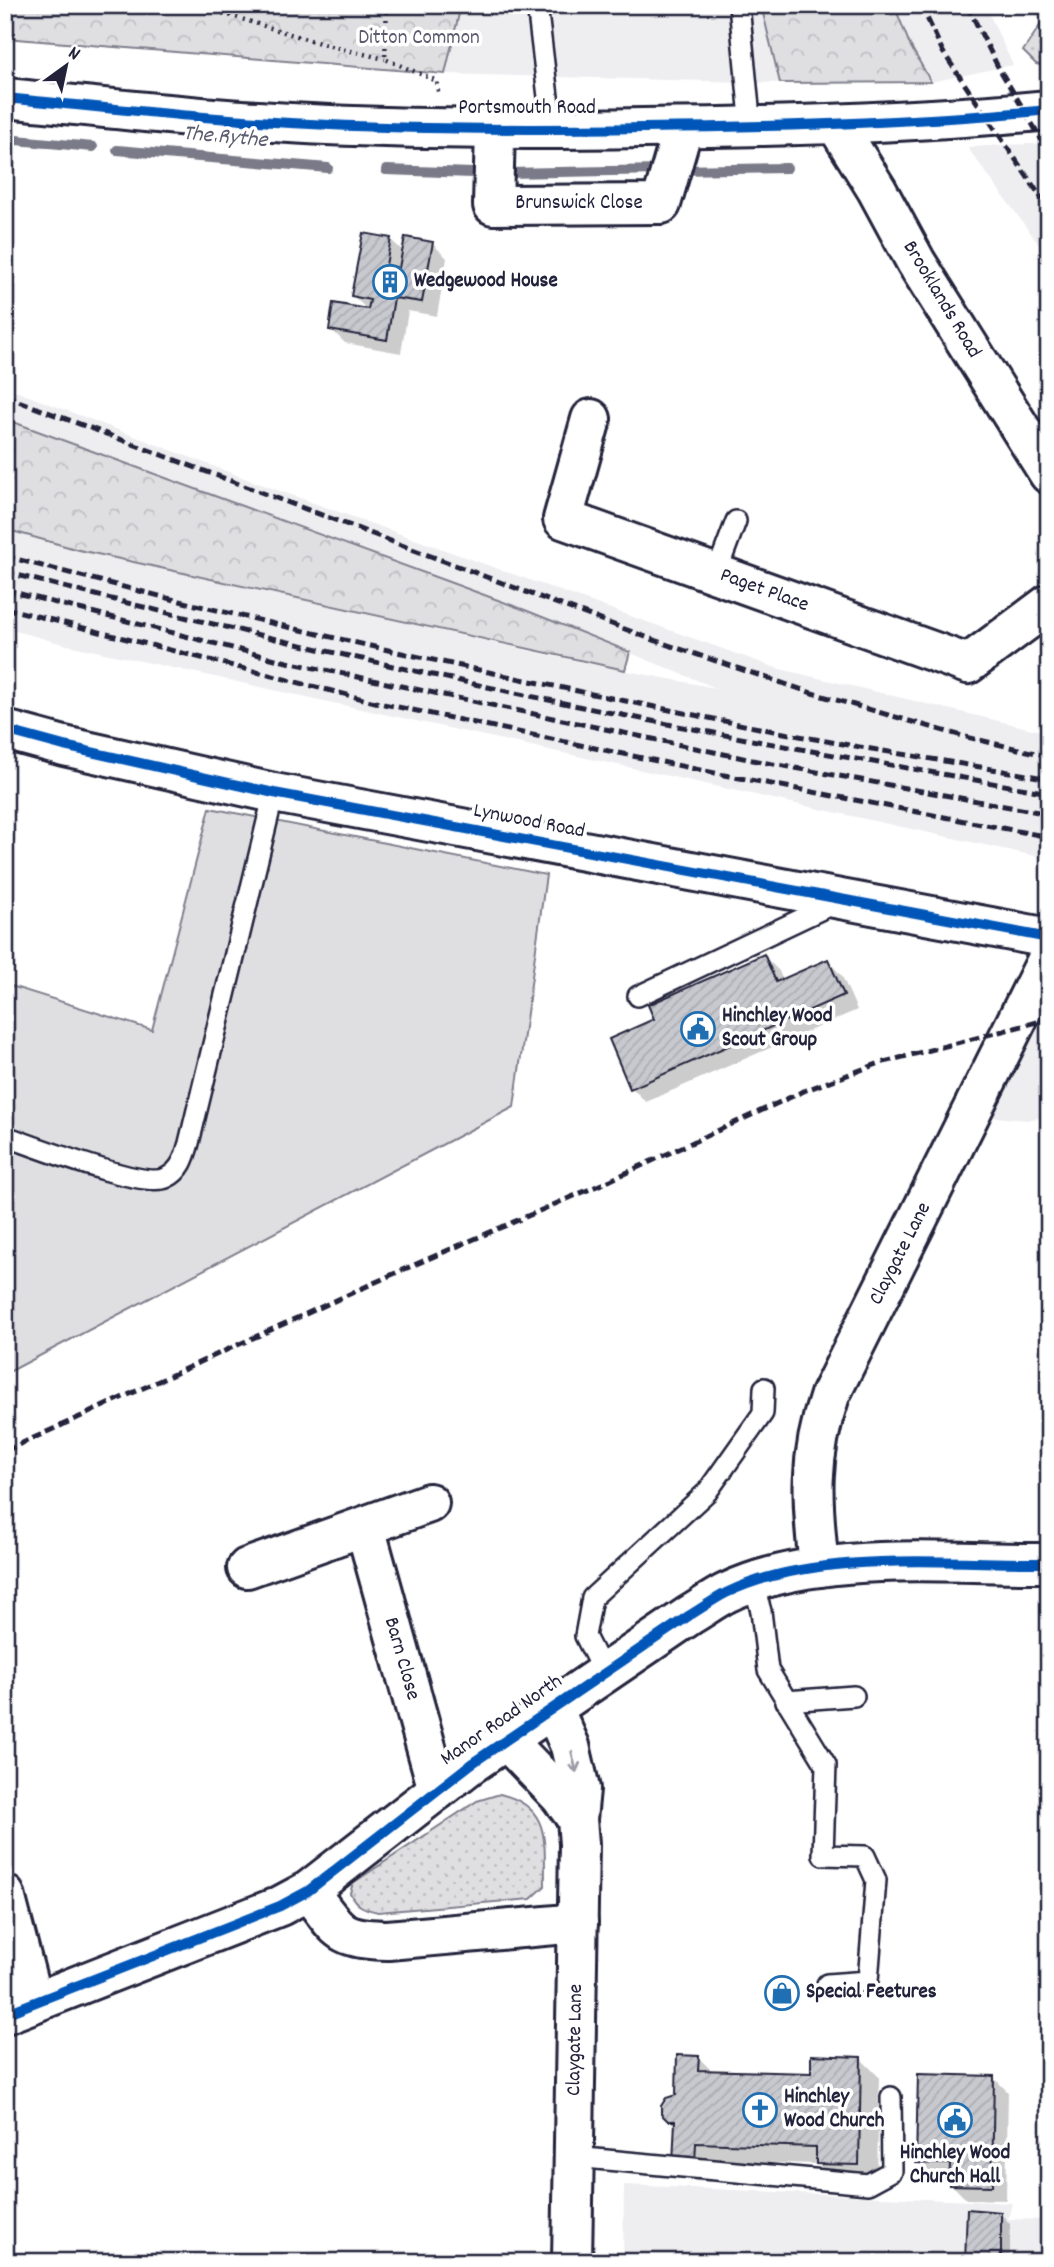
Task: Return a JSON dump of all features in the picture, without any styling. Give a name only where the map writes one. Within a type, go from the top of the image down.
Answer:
[{"type":"street","name":"Portsmouth Road","points":[[5,98],[257,121],[552,130],[751,128],[947,120],[1049,110]]},
{"type":"street","name":"Brooklands Road","points":[[836,124],[877,190],[916,262],[1049,474]]},
{"type":"street","name":"Brunswick Close","points":[[495,129],[493,205],[506,205],[662,204],[683,128]]},
{"type":"street","name":"Paget Place","points":[[591,419],[563,519],[968,664],[1049,604]]},
{"type":"street","name":"Lynwood Road","points":[[5,730],[64,746],[274,793],[1049,938]]},
{"type":"street","name":"Claygate Lane","points":[[819,1567],[812,1476],[819,1427],[830,1395],[1049,956]]},
{"type":"street","points":[[247,1568],[429,1503]]},
{"type":"street","name":"Barn Close","points":[[365,1527],[438,1790]]},
{"type":"street","name":"Manor Road North","points":[[19,2009],[280,1906],[308,1891],[506,1740],[727,1592],[819,1567],[923,1561],[1049,1563]]},
{"type":"street","name":"Claygate Lane","points":[[553,1708],[570,1746],[580,1789],[577,1819],[578,1923],[572,2262]]},
{"type":"street","points":[[506,1740],[560,1796],[577,1819]]},
{"type":"street","points":[[308,1891],[341,1933],[359,1939],[388,1940],[578,1923]]},
{"type":"street","points":[[5,1895],[19,2009]]},
{"type":"lane","points":[[537,5],[552,130]]},
{"type":"lane","points":[[739,5],[751,128]]},
{"type":"lane","points":[[716,574],[736,521]]},
{"type":"lane","points":[[5,1136],[136,1179],[165,1179],[182,1166],[244,925],[274,793]]},
{"type":"lane","points":[[638,996],[841,900]]},
{"type":"lane","points":[[604,1674],[585,1636],[592,1598],[707,1492],[763,1413],[764,1388]]},
{"type":"lane","points":[[753,1583],[761,1611],[768,1670],[826,1765],[823,1855],[865,1856],[876,1880],[868,1982],[827,1984]]},
{"type":"lane","points":[[786,1701],[853,1696]]},
{"type":"lane","points":[[574,2158],[868,2184],[892,2171],[891,2097]]},
{"type":"path","points":[[196,5],[326,46],[385,60],[437,81],[439,128]]},
{"type":"path","points":[[385,60],[387,5]]},
{"type":"shaded area","points":[[461,5],[761,5],[780,83],[445,74]]},
{"type":"shaded area","points":[[894,5],[985,5],[1013,65],[931,82],[910,45]]},
{"type":"shaded area","points":[[1049,143],[1049,258],[967,147]]},
{"type":"shaded area","points":[[5,387],[255,482],[776,668],[1049,733],[1049,859],[63,644],[5,628],[5,529],[79,550],[575,661],[716,688],[525,610],[5,419]]},
{"type":"shaded area","points":[[1049,1000],[1049,1116],[1027,1120],[986,1116]]},
{"type":"shaded area","points":[[624,2185],[1012,2203],[1008,2219],[1049,2220],[1049,2262],[623,2262]]},
{"type":"green space","name":"Ditton Common","points":[[5,5],[461,5],[445,74],[5,38]]},
{"type":"green space","points":[[761,5],[894,5],[910,45],[931,82],[780,83]]},
{"type":"green space","points":[[1049,12],[1049,67],[1036,64],[1023,51]]},
{"type":"green space","points":[[5,419],[525,610],[630,652],[625,670],[79,550],[5,529]]},
{"type":"green space","points":[[210,808],[546,875],[514,1107],[5,1374],[5,984],[152,1030]]},
{"type":"green space","points":[[500,1794],[529,1808],[542,1828],[545,1886],[531,1899],[378,1912],[355,1901],[350,1893],[353,1883],[477,1801]]},
{"type":"building","name":"Wedgewood House","points":[[363,233],[391,238],[386,265],[399,268],[405,237],[433,242],[422,302],[394,298],[387,340],[329,330],[333,303],[368,309],[370,300],[351,296]]},
{"type":"building","name":"Hinchley Wood Scout Group","points":[[764,954],[776,982],[828,959],[844,995],[630,1089],[609,1039],[654,1019],[648,1005]]},
{"type":"building","name":"Hinchley Wood Church","points":[[677,2055],[699,2056],[698,2070],[811,2073],[811,2055],[861,2057],[859,2165],[816,2164],[816,2147],[696,2143],[695,2164],[673,2163],[675,2121],[668,2121],[661,2114],[661,2106],[666,2098],[676,2095]]},
{"type":"building","name":"Hinchley Wood Church Hall","points":[[918,2074],[994,2076],[992,2186],[949,2185],[950,2164],[916,2163]]},
{"type":"building","points":[[967,2209],[1001,2212],[1001,2262],[965,2262]]},
{"type":"waterway","name":"The Rythe","points":[[5,139],[93,147]]},
{"type":"waterway","name":"The Rythe","points":[[117,150],[328,168]]},
{"type":"waterway","name":"The Rythe","points":[[681,170],[787,168]]},
{"type":"waterway","name":"The Rythe","points":[[386,170],[473,173]]},
{"type":"waterway","name":"The Rythe","points":[[507,173],[662,170]]},
{"type":"railway","points":[[921,5],[943,52],[1049,209]]},
{"type":"railway","points":[[967,5],[997,65],[1049,152]]},
{"type":"railway","points":[[5,396],[662,643],[812,693],[962,736],[1049,756]]},
{"type":"railway","points":[[5,556],[195,605],[481,670],[804,737],[1049,779]]},
{"type":"railway","points":[[5,572],[315,648],[549,700],[1049,793]]},
{"type":"railway","points":[[5,590],[287,662],[762,762],[1049,814]]},
{"type":"railway","points":[[5,608],[379,703],[724,775],[1049,837]]},
{"type":"railway","points":[[5,1451],[806,1090],[880,1063],[1049,1019]]},
{"type":"cycle path","points":[[5,98],[226,119],[450,129],[795,125],[1049,110]]},
{"type":"cycle path","points":[[5,730],[64,746],[274,793],[1049,938]]},
{"type":"cycle path","points":[[5,2014],[280,1906],[308,1891],[471,1764],[726,1593],[762,1579],[842,1564],[927,1561],[1049,1563]]},
{"type":"place","name":"Wedgewood House","points":[[390,282]]},
{"type":"place","name":"Hinchley Wood Scout Group","points":[[698,1029]]},
{"type":"place","name":"Special Feetures","points":[[782,1993]]},
{"type":"place","name":"Hinchley Wood Church","points":[[760,2110]]},
{"type":"place","name":"Hinchley Wood Church Hall","points":[[955,2120]]}]
